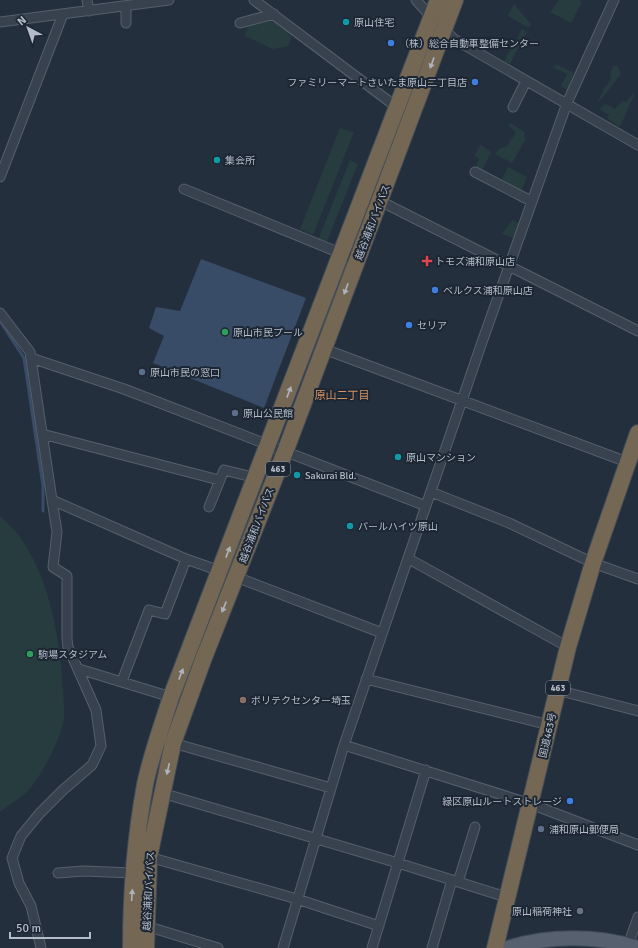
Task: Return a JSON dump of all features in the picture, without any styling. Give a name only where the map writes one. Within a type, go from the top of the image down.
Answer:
[{"type":"highway","name":"越谷浦和バイパス","points":[[130,948],[133,873],[145,784],[171,698],[340,254],[398,108],[438,0]]},
{"type":"highway","name":"越谷浦和バイパス","points":[[146,948],[149,857],[174,743],[203,660],[285,452],[455,0]]},
{"type":"highway","name":"国道463号","points":[[495,948],[509,898],[568,647],[593,563],[632,457],[638,433]]},
{"type":"main road","points":[[508,948],[568,938],[599,940],[633,946]]},
{"type":"street","points":[[87,0],[89,11]]},
{"type":"street","points":[[0,22],[169,0]]},
{"type":"street","points":[[254,0],[386,101],[398,108]]},
{"type":"street","points":[[416,0],[454,39],[638,145]]},
{"type":"street","points":[[283,948],[344,745],[531,201],[567,104],[614,0]]},
{"type":"street","points":[[126,6],[126,24]]},
{"type":"street","points":[[0,177],[63,14]]},
{"type":"street","points":[[240,24],[274,14]]},
{"type":"street","points":[[513,107],[526,81]]},
{"type":"street","points":[[475,172],[531,201]]},
{"type":"street","points":[[184,189],[357,260]]},
{"type":"street","points":[[380,201],[638,331]]},
{"type":"street","points":[[0,312],[30,352],[57,532],[52,567],[67,576],[68,647],[96,710],[101,746],[92,766],[62,790],[40,812],[21,836],[12,858],[19,882],[31,906],[41,948]]},
{"type":"street","points":[[324,349],[462,400],[632,457]]},
{"type":"street","points":[[31,358],[124,389],[426,506]]},
{"type":"street","points":[[42,434],[219,480]]},
{"type":"street","points":[[209,507],[224,470],[256,478]]},
{"type":"street","points":[[431,492],[509,523],[593,563],[638,579]]},
{"type":"street","points":[[52,500],[186,559],[220,571]]},
{"type":"street","points":[[122,681],[149,610],[165,614],[186,559]]},
{"type":"street","points":[[409,559],[568,647]]},
{"type":"street","points":[[236,577],[382,633]]},
{"type":"street","points":[[79,669],[122,681],[171,698]]},
{"type":"street","points":[[366,679],[549,725]]},
{"type":"street","points":[[557,690],[638,711]]},
{"type":"street","points":[[174,743],[331,788]]},
{"type":"street","points":[[344,745],[531,804],[638,845]]},
{"type":"street","points":[[372,948],[426,770]]},
{"type":"street","points":[[162,793],[316,838],[509,898]]},
{"type":"street","points":[[432,948],[475,827]]},
{"type":"street","points":[[149,857],[297,899],[379,926]]},
{"type":"street","points":[[58,873],[83,871],[133,873]]},
{"type":"street","points":[[633,946],[638,917]]},
{"type":"street","points":[[146,926],[218,948]]},
{"type":"green space","points":[[559,0],[579,0],[582,2],[571,23],[550,12]]},
{"type":"green space","points":[[514,4],[531,24],[529,28],[508,16]]},
{"type":"green space","points":[[274,19],[292,37],[288,46],[273,49],[245,36],[249,24]]},
{"type":"green space","points":[[522,29],[527,32],[510,64],[504,61]]},
{"type":"green space","points":[[556,64],[574,73],[567,90],[561,86],[567,74],[554,68]]},
{"type":"green space","points":[[614,65],[618,67],[621,74],[599,102],[598,101],[611,77],[610,73]]},
{"type":"green space","points":[[633,94],[634,95],[620,127],[607,118],[609,115],[599,109],[606,104],[615,109],[622,101],[626,102]]},
{"type":"green space","points":[[510,123],[525,132],[524,137],[526,139],[512,163],[495,154],[499,149],[507,146],[516,132],[508,126]]},
{"type":"green space","points":[[340,128],[354,132],[313,235],[300,229]]},
{"type":"green space","points":[[481,145],[491,152],[482,170],[475,168],[479,159],[474,155]]},
{"type":"green space","points":[[350,160],[358,164],[326,244],[318,240]]},
{"type":"green space","points":[[508,167],[527,177],[521,192],[500,182]]},
{"type":"green space","points":[[512,220],[519,223],[514,238],[502,234]]},
{"type":"green space","name":"駒場スタジアム","points":[[0,516],[16,532],[29,551],[48,595],[54,619],[61,667],[64,719],[62,728],[49,758],[38,777],[27,792],[0,812]]},
{"type":"water","name":"原山市民プール","points":[[201,259],[306,298],[264,408],[153,363],[164,336],[149,328],[156,307],[180,311]]},
{"type":"waterway","points":[[0,321],[24,358],[43,486],[43,511]]},
{"type":"place","name":"原山住宅","points":[[346,22]]},
{"type":"place","name":"（株）総合自動車整備センター","points":[[391,43]]},
{"type":"place","name":"ファミリーマートさいたま原山二丁目店","points":[[475,82]]},
{"type":"place","name":"集会所","points":[[217,160]]},
{"type":"place","name":"トモズ浦和原山店","points":[[427,261]]},
{"type":"place","name":"ベルクス浦和原山店","points":[[435,290]]},
{"type":"place","name":"セリア","points":[[409,325]]},
{"type":"place","name":"原山市民プール","points":[[225,332]]},
{"type":"place","name":"原山市民の窓口","points":[[142,372]]},
{"type":"place","name":"原山公民館","points":[[235,413]]},
{"type":"place","name":"原山マンション","points":[[398,457]]},
{"type":"place","name":"Sakurai Bld.","points":[[297,475]]},
{"type":"place","name":"パールハイツ原山","points":[[350,526]]},
{"type":"place","name":"駒場スタジアム","points":[[30,654]]},
{"type":"place","name":"ポリテクセンター埼玉","points":[[243,700]]},
{"type":"place","name":"緑区原山ルートストレージ","points":[[570,801]]},
{"type":"place","name":"浦和原山郵便局","points":[[541,829]]},
{"type":"place","name":"原山稲荷神社","points":[[580,911]]},
{"type":"district","name":"原山二丁目","points":[[342,395]]}]
